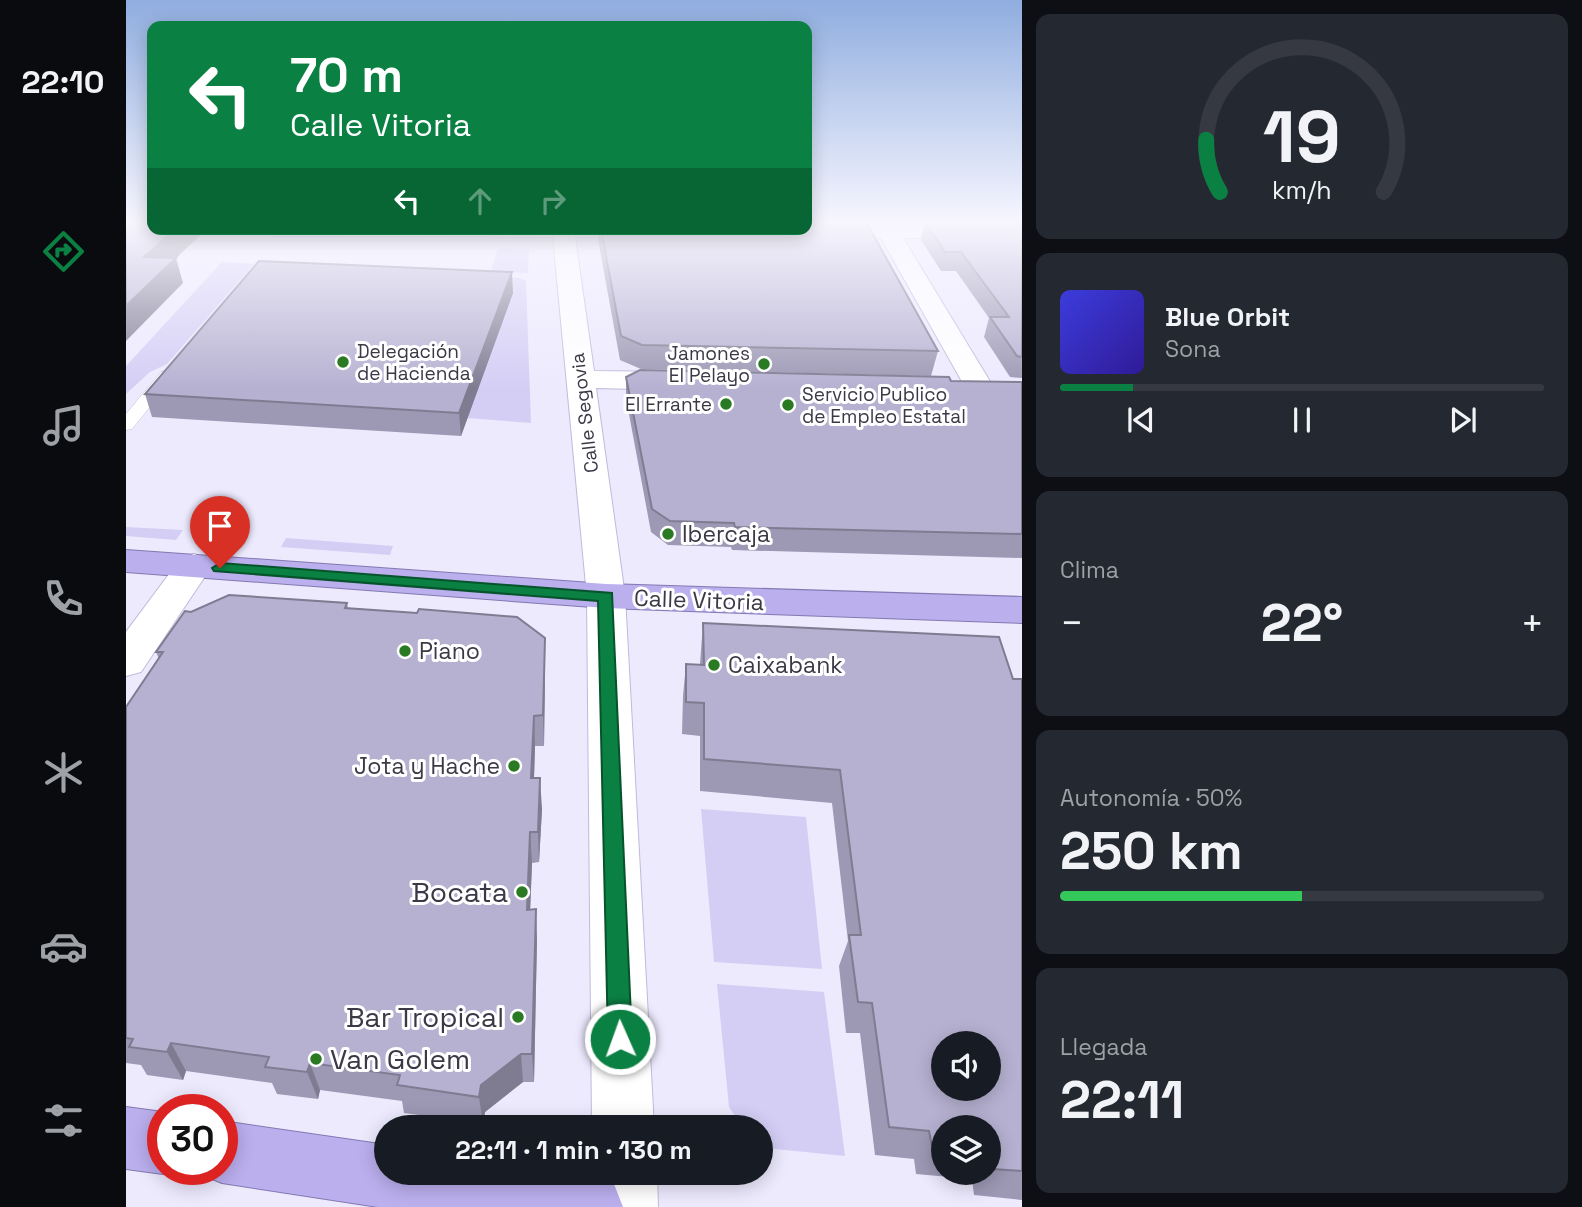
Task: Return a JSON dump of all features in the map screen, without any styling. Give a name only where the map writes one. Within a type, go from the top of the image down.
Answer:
[{"type":"highway","name":"Calle Vitoria","points":[[126,561],[606,596],[1022,610]]},
{"type":"highway","points":[[126,1138],[147,1141]]},
{"type":"highway","points":[[238,1154],[592,1207]]},
{"type":"street","name":"Calle Segovia","points":[[568,276],[606,596],[623,1115]]},
{"type":"street","points":[[911,276],[965,388],[1011,388]]},
{"type":"street","points":[[580,379],[707,382]]},
{"type":"street","points":[[126,662],[194,566]]},
{"type":"street","points":[[625,1185],[626,1207]]},
{"type":"lane","points":[[126,425],[177,365]]},
{"type":"shaded area","points":[[209,276],[243,276],[167,364],[150,372],[126,394],[126,366]]},
{"type":"shaded area","points":[[417,276],[482,276],[519,278],[526,281],[531,423],[467,418],[506,312]]},
{"type":"shaded area","points":[[126,527],[183,530],[176,540],[126,536]]},
{"type":"shaded area","points":[[286,538],[393,546],[390,555],[281,547]]},
{"type":"shaded area","points":[[701,809],[806,817],[822,969],[714,962]]},
{"type":"shaded area","points":[[717,984],[824,992],[845,1156],[773,1149],[773,1115],[735,1115],[729,1107]]},
{"type":"building","points":[[126,276],[157,276],[126,306]]},
{"type":"building","name":"Delegación de Hacienda","points":[[246,276],[510,276],[459,413],[145,394]]},
{"type":"building","points":[[610,276],[896,276],[938,351],[642,345],[621,336]]},
{"type":"building","points":[[979,276],[1022,276],[1022,357],[1017,356],[990,317],[1009,317]]},
{"type":"building","points":[[640,370],[949,377],[951,381],[1022,382],[1022,534],[735,527],[734,523],[670,521],[652,509],[626,377]]},
{"type":"building","points":[[229,595],[347,603],[345,608],[417,613],[419,609],[517,617],[545,638],[543,715],[534,716],[531,778],[540,778],[538,832],[530,832],[527,910],[536,909],[532,1054],[521,1054],[481,1085],[479,1097],[397,1085],[400,1075],[310,1063],[307,1072],[265,1067],[269,1057],[171,1043],[167,1052],[129,1047],[133,1039],[126,1038],[126,707],[163,652],[156,652],[185,611],[191,612]]},
{"type":"building","points":[[703,623],[999,637],[1013,679],[1022,679],[1022,1171],[1001,1170],[1001,1115],[931,1115],[931,1141],[929,1131],[889,1127],[872,1003],[858,1002],[849,935],[861,935],[840,770],[704,759],[704,703],[686,702],[686,664],[704,665]]},
{"type":"place","name":"Delegación de Hacienda","points":[[343,362]]},
{"type":"place","name":"Jamones El Pelayo","points":[[764,364]]},
{"type":"place","name":"El Errante","points":[[726,404]]},
{"type":"place","name":"Servicio Publico de Empleo Estatal","points":[[788,405]]},
{"type":"place","name":"Ibercaja","points":[[668,534]]},
{"type":"place","name":"Piano","points":[[405,651]]},
{"type":"place","name":"Caixabank","points":[[714,665]]},
{"type":"place","name":"Jota y Hache","points":[[514,766]]},
{"type":"place","name":"Bocata","points":[[522,892]]},
{"type":"place","name":"Bar Tropical","points":[[518,1017]]},
{"type":"place","name":"Van Golem","points":[[316,1059]]},
{"type":"route","points":[[220,568],[606,596],[620,1039]]}]
